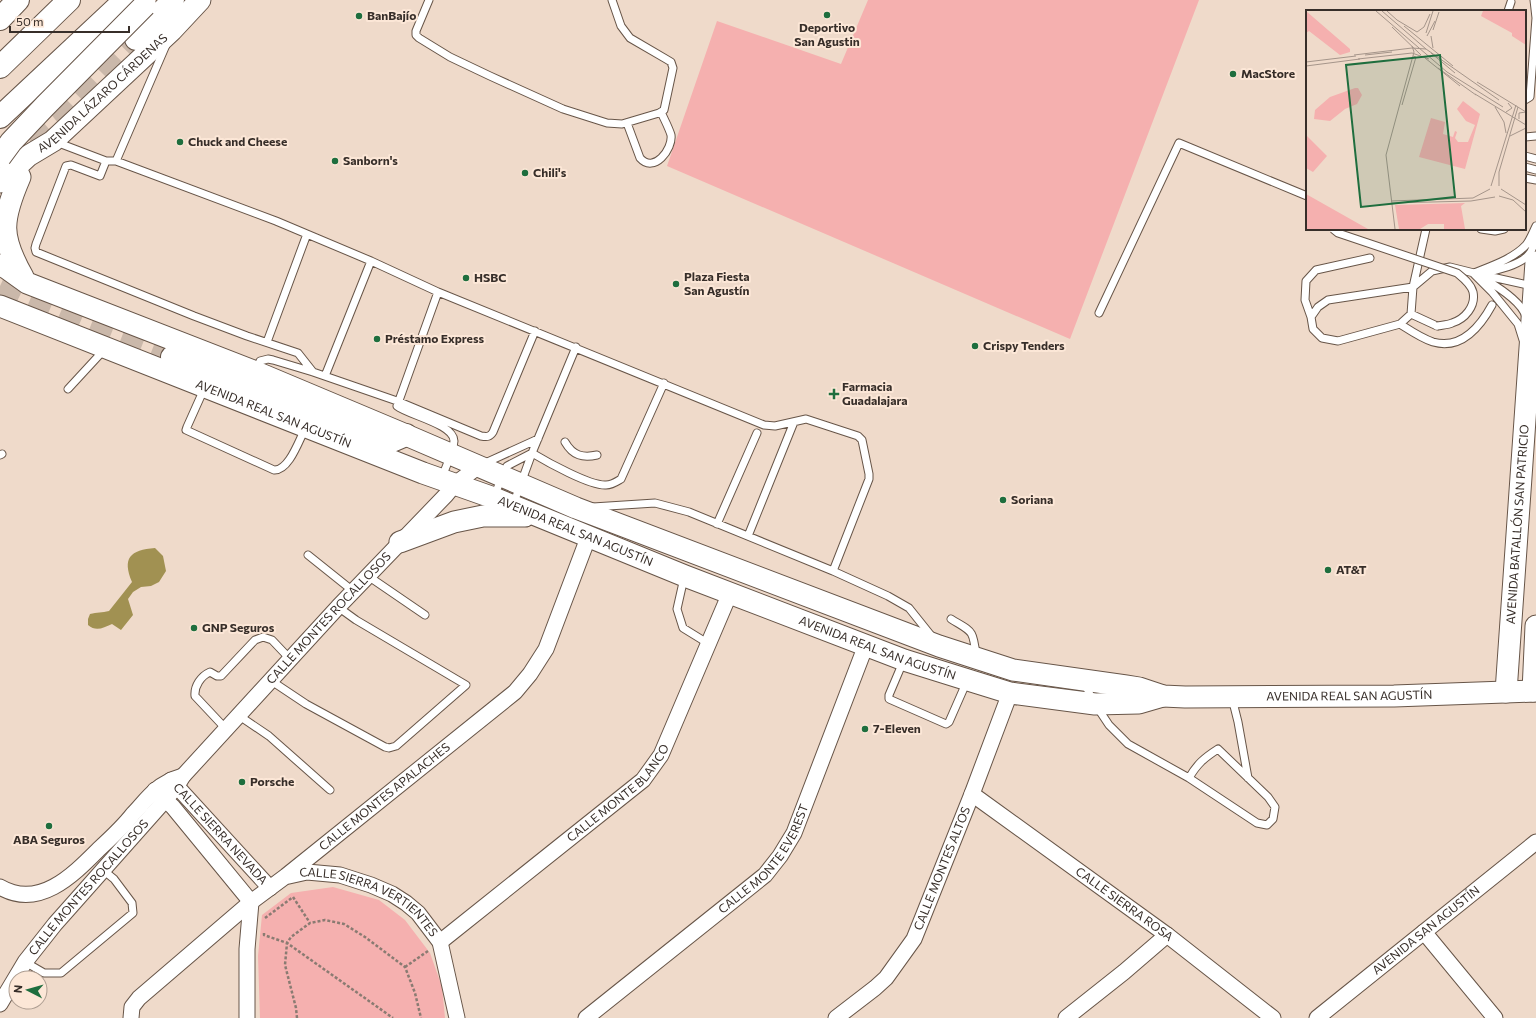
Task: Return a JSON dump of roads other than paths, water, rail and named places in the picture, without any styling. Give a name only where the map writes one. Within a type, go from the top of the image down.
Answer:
[{"type":"main road","points":[[0,67],[69,0]]},
{"type":"main road","points":[[136,39],[173,0]]},
{"type":"main road","name":"AVENIDA LÁZARO CÁRDENAS","points":[[0,182],[28,156],[49,144],[172,30],[200,0]]},
{"type":"main road","points":[[0,117],[140,2]]},
{"type":"main road","points":[[0,156],[11,142],[140,2]]},
{"type":"main road","points":[[0,200],[34,163],[49,144]]},
{"type":"main road","points":[[20,177],[6,212],[4,228],[5,242],[13,262],[27,283]]},
{"type":"main road","name":"AVENIDA BATALLÓN SAN PATRICIO","points":[[1506,692],[1536,262]]},
{"type":"main road","name":"AVENIDA REAL SAN AGUSTÍN","points":[[0,265],[27,283],[256,372],[576,508],[939,646],[1013,670],[1139,688],[1163,696],[1232,698],[1394,696],[1535,691]]},
{"type":"main road","name":"AVENIDA REAL SAN AGUSTÍN","points":[[1,306],[306,427],[448,482],[494,498],[512,507],[588,538],[904,660],[1010,692],[1095,704],[1139,703],[1163,696]]},
{"type":"main road","points":[[172,357],[381,439],[392,441],[406,435]]},
{"type":"main road","points":[[400,542],[454,522],[484,516],[534,516]]},
{"type":"main road","name":"AVENIDA BATALLÓN SAN PATRICIO","points":[[1535,691],[1536,626]]},
{"type":"street","name":"CALLE MONTES ROCALLOSOS","points":[[0,887],[8,892],[32,894],[53,888],[64,882],[126,823],[177,781],[338,606],[442,499],[448,482],[479,466]]},
{"type":"street","name":"CALLE MONTES APALACHES","points":[[131,1018],[132,1007],[139,998],[251,902],[286,876],[515,692],[530,674],[546,649],[588,538]]},
{"type":"street","name":"CALLE MONTE BLANCO","points":[[440,942],[643,780],[661,755],[730,593]]},
{"type":"street","name":"CALLE MONTE EVEREST","points":[[586,1018],[765,875],[772,867],[794,833],[866,645]]},
{"type":"street","name":"CALLE MONTES ALTOS","points":[[836,1018],[886,978],[914,939],[972,794],[1010,692]]},
{"type":"street","name":"CALLE SIERRA NEVADA","points":[[177,781],[270,888]]},
{"type":"street","name":"CALLE SIERRA ROSA","points":[[972,794],[1167,935],[1273,1018]]},
{"type":"street","name":"CALLE MONTES ROCALLOSOS","points":[[0,1004],[25,962],[55,924],[103,870],[161,795]]},
{"type":"street","name":"CALLE SIERRA NEVADA","points":[[161,795],[251,902],[247,949],[246,1018]]},
{"type":"street","name":"AVENIDA SAN AGUSTÍN","points":[[1317,1018],[1536,842]]},
{"type":"street","name":"CALLE SIERRA VERTIENTES","points":[[286,876],[307,872],[340,875],[371,885],[392,894],[406,903],[418,913],[440,942],[457,1018]]},
{"type":"street","points":[[1424,932],[1495,1018]]},
{"type":"street","points":[[1066,1018],[1124,972],[1167,935]]},
{"type":"lane","points":[[429,0],[416,31],[416,35],[419,38],[450,56],[490,76],[563,109],[607,123],[627,123],[661,112],[665,107],[673,72],[672,66],[666,59],[630,38],[622,26],[612,0]]},
{"type":"lane","points":[[1526,99],[1530,97],[1533,66],[1536,18],[1534,0]]},
{"type":"lane","points":[[1508,10],[1511,2]]},
{"type":"lane","points":[[116,160],[172,30]]},
{"type":"lane","points":[[1526,64],[1533,66]]},
{"type":"lane","points":[[627,123],[640,158],[644,162],[651,164],[656,163],[668,149],[671,136],[661,112]]},
{"type":"lane","points":[[1526,137],[1536,136]]},
{"type":"lane","points":[[1099,313],[1179,143],[1306,196]]},
{"type":"lane","points":[[49,144],[106,161],[116,160],[276,221],[371,261],[438,292],[764,425],[775,426],[806,420],[858,436],[862,440],[869,474],[868,481],[833,571]]},
{"type":"lane","points":[[1526,156],[1536,159]]},
{"type":"lane","points":[[106,161],[100,176],[71,165],[66,166],[36,244],[36,252],[194,316],[298,353],[313,372]]},
{"type":"lane","points":[[1526,167],[1536,170]]},
{"type":"lane","points":[[1526,178],[1536,180]]},
{"type":"lane","points":[[1474,274],[1510,257],[1527,244],[1536,226]]},
{"type":"lane","points":[[1334,230],[1338,233],[1457,273],[1468,282],[1473,292],[1472,304],[1465,316],[1453,323],[1437,326],[1412,314]]},
{"type":"lane","points":[[1370,258],[1316,270],[1306,281],[1305,300],[1311,317],[1313,330],[1322,338],[1338,341],[1400,324],[1412,314],[1413,287],[1426,230]]},
{"type":"lane","points":[[1488,230],[1500,230]]},
{"type":"lane","points":[[267,342],[307,234]]},
{"type":"lane","points":[[1474,274],[1496,271],[1522,259],[1530,253],[1536,238]]},
{"type":"lane","points":[[325,376],[371,261]]},
{"type":"lane","points":[[1311,317],[1318,307],[1328,300],[1413,287],[1432,271],[1450,267],[1474,274],[1534,286]]},
{"type":"lane","points":[[1474,274],[1499,287],[1525,312],[1530,347]]},
{"type":"lane","points":[[1474,274],[1492,292],[1518,324],[1530,347]]},
{"type":"lane","points":[[438,292],[397,401],[397,406],[445,428],[448,431],[454,440],[450,455],[448,482]]},
{"type":"lane","points":[[1400,324],[1420,337],[1435,342],[1449,343],[1462,339],[1472,333],[1483,320],[1492,305]]},
{"type":"lane","points":[[256,372],[260,361],[268,359],[313,372],[397,401],[481,436],[490,436],[535,331]]},
{"type":"lane","points":[[68,389],[106,348]]},
{"type":"lane","points":[[494,498],[511,480],[532,453],[576,348]]},
{"type":"lane","points":[[532,453],[554,466],[587,480],[605,485],[614,483],[621,479],[664,384]]},
{"type":"lane","points":[[205,387],[186,430],[274,470],[279,469],[292,458],[306,427]]},
{"type":"lane","points":[[748,536],[794,422]]},
{"type":"lane","points":[[717,524],[757,433]]},
{"type":"lane","points":[[479,466],[538,439]]},
{"type":"lane","points":[[565,442],[575,454],[588,457],[597,455]]},
{"type":"lane","points":[[512,507],[511,480],[507,466],[532,453]]},
{"type":"lane","points":[[576,508],[655,503],[689,512],[833,571],[888,596],[910,608],[939,646]]},
{"type":"lane","points":[[308,555],[353,591]]},
{"type":"lane","points":[[368,576],[425,615]]},
{"type":"lane","points":[[685,576],[677,609],[683,628],[709,644]]},
{"type":"lane","points":[[270,680],[306,704],[389,748],[396,746],[466,685],[356,620],[338,606]]},
{"type":"lane","points":[[951,620],[972,632],[976,659]]},
{"type":"lane","points":[[226,728],[195,696],[196,687],[207,674],[210,672],[217,676],[221,676],[255,640],[263,636],[272,640],[290,659]]},
{"type":"lane","points":[[904,660],[889,695],[889,699],[946,724],[949,722],[968,680]]},
{"type":"lane","points":[[1083,680],[1095,704],[1113,731],[1128,744],[1189,778],[1257,823],[1267,825],[1273,819],[1275,807],[1268,797],[1218,749],[1195,767],[1189,778]]},
{"type":"lane","points":[[1232,698],[1248,778]]},
{"type":"lane","points":[[238,715],[269,736],[330,790]]},
{"type":"lane","points":[[25,962],[44,973],[61,972],[133,914],[132,903],[114,879],[103,870]]},
{"type":"tunnel","points":[[0,154],[24,145],[60,116],[136,39]]},
{"type":"tunnel","points":[[0,286],[85,323],[172,357]]},
{"type":"place","name":"Deportivo San Agustin","points":[[827,15]]},
{"type":"place","name":"BanBajío","points":[[359,16]]},
{"type":"place","name":"MacStore","points":[[1233,74]]},
{"type":"place","name":"Chuck and Cheese","points":[[180,142]]},
{"type":"place","name":"Sanborn's","points":[[335,161]]},
{"type":"place","name":"Chili's","points":[[525,173]]},
{"type":"place","name":"HSBC","points":[[466,278]]},
{"type":"place","name":"Plaza Fiesta San Agustín","points":[[676,284]]},
{"type":"place","name":"Préstamo Express","points":[[377,339]]},
{"type":"place","name":"Crispy Tenders","points":[[975,346]]},
{"type":"place","name":"Farmacia Guadalajara","points":[[834,394]]},
{"type":"place","name":"Soriana","points":[[1003,500]]},
{"type":"place","name":"AT&T","points":[[1328,570]]},
{"type":"place","name":"GNP Seguros","points":[[194,628]]},
{"type":"place","name":"7-Eleven","points":[[865,729]]},
{"type":"place","name":"Porsche","points":[[242,782]]},
{"type":"place","name":"ABA Seguros","points":[[49,826]]}]
